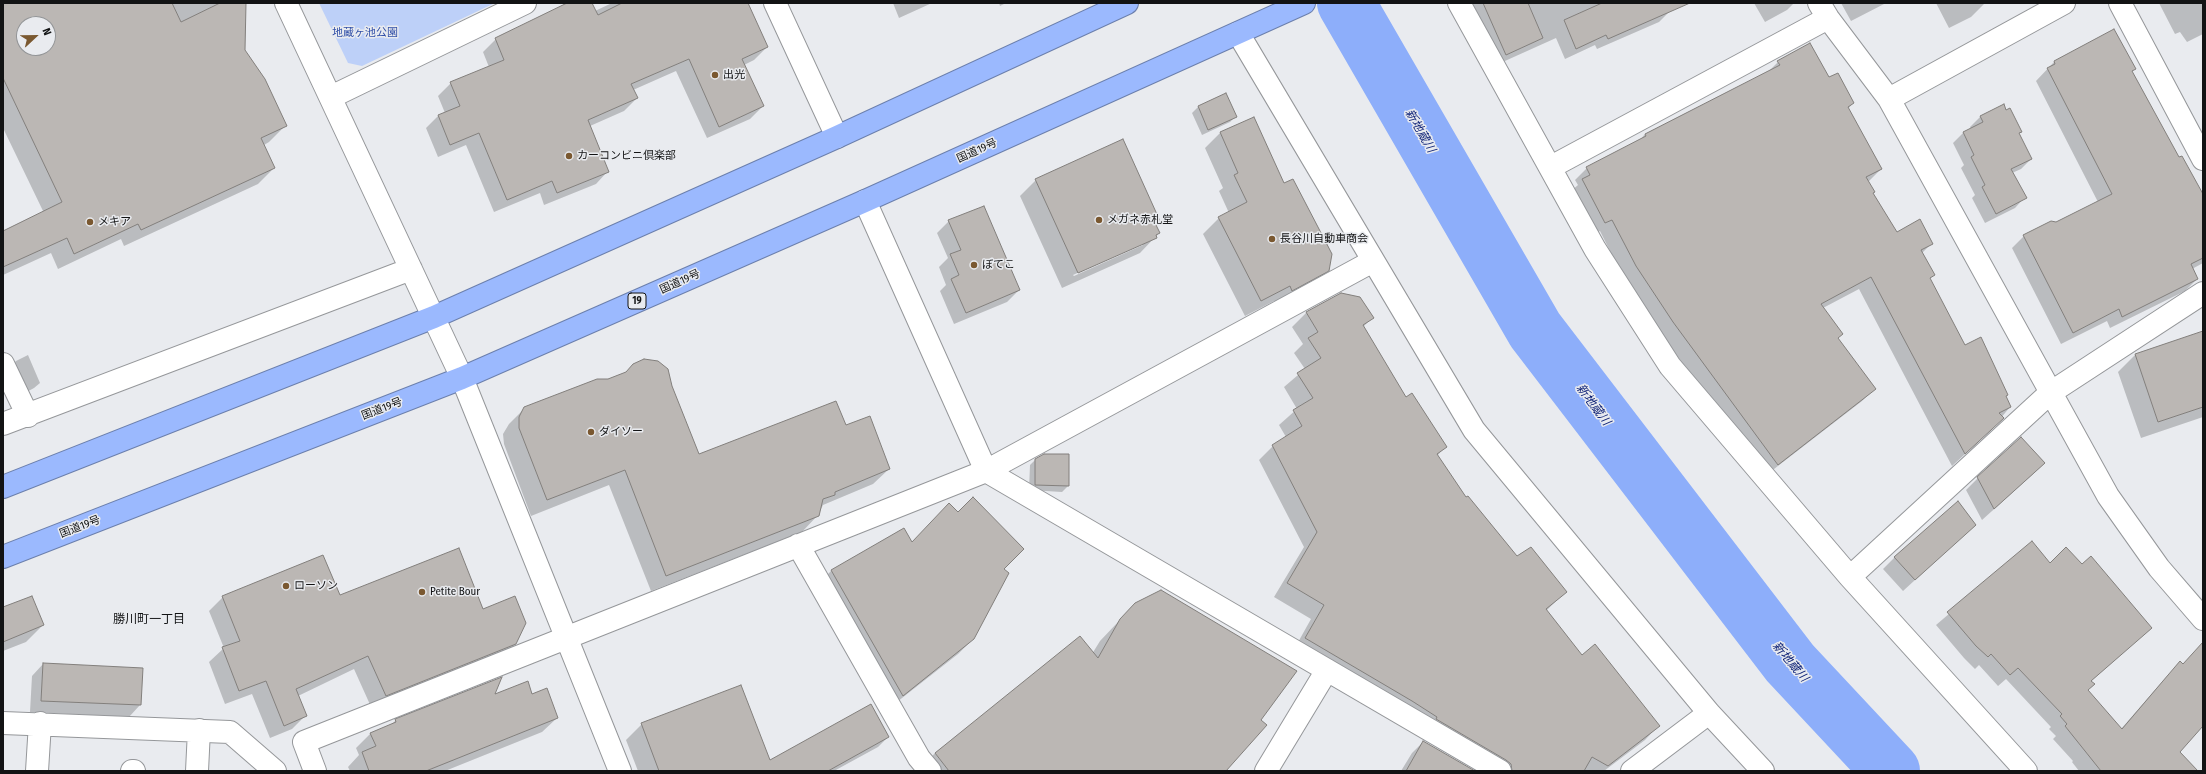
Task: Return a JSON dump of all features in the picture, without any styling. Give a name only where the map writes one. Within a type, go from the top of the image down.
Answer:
[{"type":"highway","points":[[3,487],[434,317],[836,137],[1127,3]]},
{"type":"highway","name":"国道19号","points":[[3,557],[462,378],[865,201],[1304,3]]},
{"type":"street","points":[[286,3],[462,378],[620,771]]},
{"type":"street","points":[[330,97],[525,3]]},
{"type":"street","points":[[774,3],[836,137]]},
{"type":"street","points":[[1459,3],[1595,249],[1670,366],[1850,577],[2026,771]]},
{"type":"street","points":[[1889,99],[2064,3]]},
{"type":"street","points":[[2120,3],[2203,158]]},
{"type":"street","points":[[1551,167],[1823,11],[1889,99],[2108,496],[2159,568],[2203,619]]},
{"type":"street","points":[[1238,33],[1474,430],[1709,712],[1763,771]]},
{"type":"street","points":[[865,201],[986,471],[1500,771]]},
{"type":"street","points":[[315,771],[304,742],[986,471],[1373,261]]},
{"type":"street","points":[[3,424],[28,416],[411,269]]},
{"type":"street","points":[[1850,577],[2050,393],[2203,293]]},
{"type":"street","points":[[3,364],[28,416]]},
{"type":"street","points":[[798,546],[919,758],[930,771]]},
{"type":"street","points":[[1266,771],[1326,670]]},
{"type":"street","points":[[1632,771],[1709,712]]},
{"type":"street","points":[[3,723],[40,723],[230,732],[275,771]]},
{"type":"street","points":[[37,771],[40,723]]},
{"type":"street","points":[[198,771],[199,730]]},
{"type":"green space","name":"地蔵ヶ池公園","points":[[319,3],[495,3],[362,66],[348,63]]},
{"type":"building","points":[[3,3],[172,3],[181,22],[220,3],[246,3],[245,50],[265,79],[287,126],[261,138],[275,168],[141,230],[138,224],[74,254],[67,238],[3,267],[3,231],[62,202],[3,78]]},
{"type":"building","points":[[567,3],[592,3],[598,15],[622,3],[748,3],[768,47],[742,59],[764,106],[719,127],[689,59],[631,84],[638,98],[588,120],[609,172],[557,193],[552,181],[507,200],[479,133],[450,145],[438,115],[460,106],[450,82],[504,60],[495,38]]},
{"type":"building","points":[[1483,3],[1528,3],[1543,38],[1506,55]]},
{"type":"building","points":[[1602,3],[1690,3],[1608,39],[1606,35],[1576,49],[1564,20]]},
{"type":"building","points":[[2114,29],[2136,69],[2132,71],[2179,157],[2182,156],[2203,194],[2203,258],[2191,264],[2198,279],[2122,317],[2119,309],[2073,333],[2023,235],[2051,221],[2056,222],[2112,194],[2047,68],[2055,64],[2054,61]]},
{"type":"building","points":[[1810,43],[1829,77],[1838,73],[1854,103],[1848,107],[1882,169],[1866,177],[1875,192],[1873,193],[1897,232],[1920,219],[1933,244],[1921,250],[1935,275],[1930,278],[1965,345],[1981,337],[2008,395],[2006,396],[2011,407],[1999,413],[2004,418],[1965,454],[1871,277],[1821,304],[1843,334],[1838,338],[1876,389],[1778,465],[1673,322],[1636,266],[1612,220],[1605,223],[1582,179],[1590,175],[1586,167],[1646,136],[1645,134],[1780,65],[1777,61]]},
{"type":"building","points":[[1226,93],[1237,117],[1208,130],[1198,106]]},
{"type":"building","points":[[2004,104],[2006,110],[2010,108],[2022,132],[2019,133],[2032,159],[2011,169],[2027,198],[1996,214],[1982,187],[1985,185],[1971,157],[1974,155],[1963,132],[1983,122],[1980,116]]},
{"type":"building","points":[[1254,117],[1284,183],[1293,179],[1332,254],[1329,271],[1292,291],[1290,286],[1261,301],[1218,217],[1247,202],[1234,175],[1238,173],[1220,132]]},
{"type":"building","points":[[1123,139],[1160,221],[1155,223],[1160,233],[1156,235],[1157,238],[1078,273],[1035,179]]},
{"type":"building","points":[[984,206],[1020,290],[966,313],[951,279],[959,275],[950,254],[961,250],[948,220]]},
{"type":"building","points":[[1341,293],[1360,297],[1374,318],[1363,325],[1406,397],[1412,393],[1447,447],[1437,454],[1466,497],[1468,496],[1517,556],[1531,547],[1567,592],[1546,609],[1582,655],[1595,644],[1660,726],[1608,766],[1592,757],[1584,771],[1512,771],[1511,764],[1506,760],[1436,719],[1437,717],[1412,701],[1305,638],[1324,605],[1287,583],[1317,532],[1272,445],[1302,426],[1293,410],[1313,398],[1297,373],[1321,358],[1308,338],[1318,332],[1306,312]]},
{"type":"building","points":[[2203,331],[2203,407],[2158,422],[2135,354]]},
{"type":"building","points":[[644,359],[658,361],[668,369],[672,386],[699,454],[836,401],[846,425],[870,416],[890,469],[835,492],[835,495],[823,499],[819,516],[666,576],[625,470],[547,500],[519,428],[519,417],[524,407],[597,379],[608,379],[626,372],[633,364]]},
{"type":"building","points":[[2021,437],[2045,463],[1994,509],[1977,477]]},
{"type":"building","points":[[1044,454],[1069,454],[1069,486],[1035,485],[1035,459]]},
{"type":"building","points":[[973,497],[1024,549],[1004,569],[1009,573],[974,639],[903,696],[831,570],[904,528],[912,542],[949,503],[958,512]]},
{"type":"building","points":[[1958,501],[1976,525],[1915,580],[1894,557]]},
{"type":"building","points":[[2032,541],[2050,563],[2066,547],[2082,564],[2091,556],[2152,628],[2091,681],[2095,684],[2088,690],[2122,729],[2180,661],[2183,664],[2203,642],[2203,726],[2180,752],[2198,771],[2101,771],[2065,726],[2067,724],[2060,716],[2062,714],[2018,668],[2010,675],[1991,654],[1988,657],[1976,646],[1947,612]]},
{"type":"building","points":[[459,548],[483,609],[515,596],[526,623],[516,644],[386,696],[368,656],[296,689],[307,716],[284,726],[266,681],[239,691],[222,647],[240,641],[222,596],[323,555],[340,595]]},
{"type":"building","points":[[1161,590],[1297,671],[1261,720],[1267,725],[1226,771],[949,771],[935,753],[1080,636],[1098,658],[1120,619],[1135,603]]},
{"type":"building","points":[[32,596],[44,625],[3,642],[3,607]]},
{"type":"building","points":[[43,663],[143,668],[141,705],[41,701]]},
{"type":"building","points":[[502,677],[495,694],[528,681],[532,694],[547,688],[558,718],[426,771],[369,771],[362,752],[376,746],[370,733],[396,722],[395,719]]},
{"type":"building","points":[[741,685],[770,760],[871,704],[889,737],[828,771],[659,771],[641,723]]},
{"type":"building","points":[[1423,741],[1475,771],[1406,771]]},
{"type":"waterway","name":"新地蔵川","points":[[1346,3],[1535,330],[1790,663],[1891,771]]},
{"type":"place","name":"出光","points":[[715,75]]},
{"type":"place","name":"カーコンビニ倶楽部","points":[[569,156]]},
{"type":"place","name":"メガネ赤札堂","points":[[1099,220]]},
{"type":"place","name":"メキア","points":[[90,222]]},
{"type":"place","name":"長谷川自動車商会","points":[[1272,239]]},
{"type":"place","name":"ぼてこ","points":[[974,265]]},
{"type":"place","name":"ダイソー","points":[[591,432]]},
{"type":"place","name":"ローソン","points":[[286,586]]},
{"type":"place","name":"Petite Bour","points":[[422,592]]},
{"type":"district","name":"勝川町一丁目","points":[[149,620]]}]
